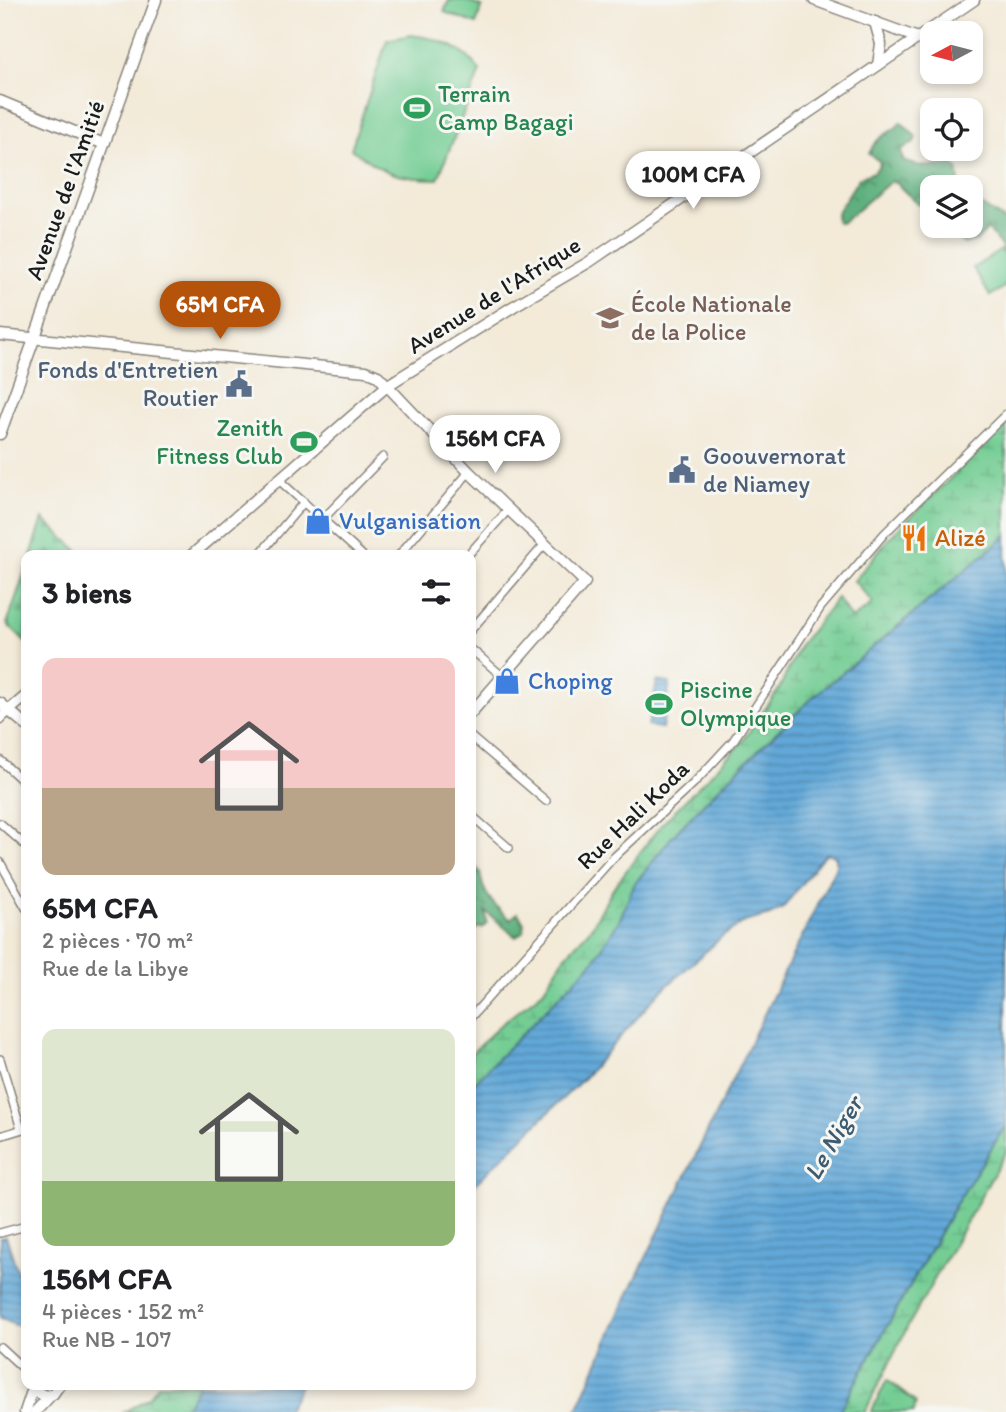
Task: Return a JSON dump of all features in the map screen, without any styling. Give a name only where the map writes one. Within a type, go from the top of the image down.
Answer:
[{"type":"main road","name":"Avenue de l'Amitié","points":[[0,433],[156,0]]},
{"type":"main road","points":[[814,0],[918,38]]},
{"type":"main road","name":"Avenue de l'Afrique","points":[[198,550],[388,385],[589,262],[974,0]]},
{"type":"main road","points":[[875,22],[881,44],[878,65]]},
{"type":"main road","points":[[890,28],[898,41],[897,52]]},
{"type":"main road","points":[[0,101],[104,144]]},
{"type":"main road","points":[[0,335],[366,371],[378,376],[470,472],[585,582],[476,707]]},
{"type":"main road","points":[[21,699],[3,711],[21,722]]},
{"type":"main road","points":[[40,1390],[58,1390]]},
{"type":"main road","points":[[26,1412],[40,1390]]},
{"type":"main road","points":[[35,1412],[40,1390]]},
{"type":"street","name":"Rue Hali Koda","points":[[476,1011],[612,859],[694,783],[733,741],[821,607],[884,534],[1006,414]]},
{"type":"street","points":[[323,519],[383,457]]},
{"type":"street","points":[[403,550],[470,472]]},
{"type":"street","points":[[280,481],[356,550]]},
{"type":"street","points":[[263,550],[304,502]]},
{"type":"street","points":[[472,550],[508,509]]},
{"type":"street","points":[[476,624],[544,545]]},
{"type":"street","points":[[476,653],[502,676]]},
{"type":"street","points":[[476,741],[546,801]]},
{"type":"street","points":[[0,760],[21,779]]},
{"type":"street","points":[[476,819],[509,848]]},
{"type":"street","points":[[0,823],[21,842]]},
{"type":"street","points":[[0,862],[21,899]]},
{"type":"street","points":[[0,1059],[21,1120]]},
{"type":"street","points":[[0,1136],[21,1130]]},
{"type":"street","points":[[0,1233],[21,1227]]},
{"type":"street","points":[[0,1347],[21,1365]]},
{"type":"green space","points":[[449,0],[464,0],[482,7],[476,24],[444,12]]},
{"type":"green space","points":[[411,35],[450,45],[466,56],[480,71],[438,179],[392,173],[351,149],[387,40]]},
{"type":"green space","points":[[901,122],[916,137],[914,142],[901,150],[903,161],[927,166],[951,162],[957,168],[958,175],[920,175],[920,206],[898,183],[892,181],[841,223],[837,222],[836,214],[859,178],[874,172],[880,165],[879,161],[869,154],[873,147]]},
{"type":"green space","points":[[983,207],[1006,221],[1006,253],[988,229],[983,234]]},
{"type":"green space","points":[[956,238],[979,238],[977,240],[964,244]]},
{"type":"green space","points":[[1001,250],[1006,258],[1006,286],[990,296],[973,268]]},
{"type":"green space","points":[[1006,424],[1006,536],[811,699],[712,795],[671,838],[634,885],[620,919],[593,962],[476,1081],[476,1049],[499,1026],[542,992],[566,955],[591,928],[614,887],[660,826],[741,743],[779,689],[800,645],[837,598],[852,619],[873,603],[854,581],[887,540]]},
{"type":"green space","points":[[43,519],[77,550],[33,550]]},
{"type":"green space","points":[[21,583],[21,638],[7,624]]},
{"type":"green space","points":[[476,868],[486,893],[494,904],[510,919],[518,913],[524,923],[523,932],[516,937],[485,911],[487,923],[484,927],[476,928]]},
{"type":"green space","points":[[1006,1125],[1006,1152],[908,1326],[865,1412],[839,1412],[956,1204]]},
{"type":"green space","points":[[887,1380],[916,1403],[914,1412],[871,1412]]},
{"type":"green space","points":[[154,1390],[196,1390],[183,1412],[124,1412],[148,1398]]},
{"type":"water","name":"Le Niger","points":[[1006,536],[1006,1125],[956,1204],[839,1412],[576,1412],[625,1301],[836,866],[836,857],[827,853],[783,908],[770,915],[744,922],[722,937],[659,993],[585,1077],[476,1183],[476,1081],[593,962],[620,919],[634,885],[671,838],[811,699]]},
{"type":"water","name":"Piscine Olympique","points":[[657,681],[670,683],[662,728],[648,726]]},
{"type":"water","points":[[6,1236],[21,1282],[21,1326],[0,1318],[0,1238]]},
{"type":"water","points":[[196,1390],[298,1390],[286,1412],[183,1412]]},
{"type":"place","name":"Terrain Camp Bagagi","points":[[417,108]]},
{"type":"place","name":"École Nationale de la Police","points":[[610,318]]},
{"type":"place","name":"Fonds d'Entretien Routier","points":[[239,384]]},
{"type":"place","name":"Zenith Fitness Club","points":[[304,442]]},
{"type":"place","name":"Goouvernorat de Niamey","points":[[682,470]]},
{"type":"place","name":"Vulganisation","points":[[318,521]]},
{"type":"place","name":"Alizé","points":[[914,538]]},
{"type":"place","name":"Choping","points":[[507,681]]},
{"type":"place","name":"Piscine Olympique","points":[[659,704]]}]
